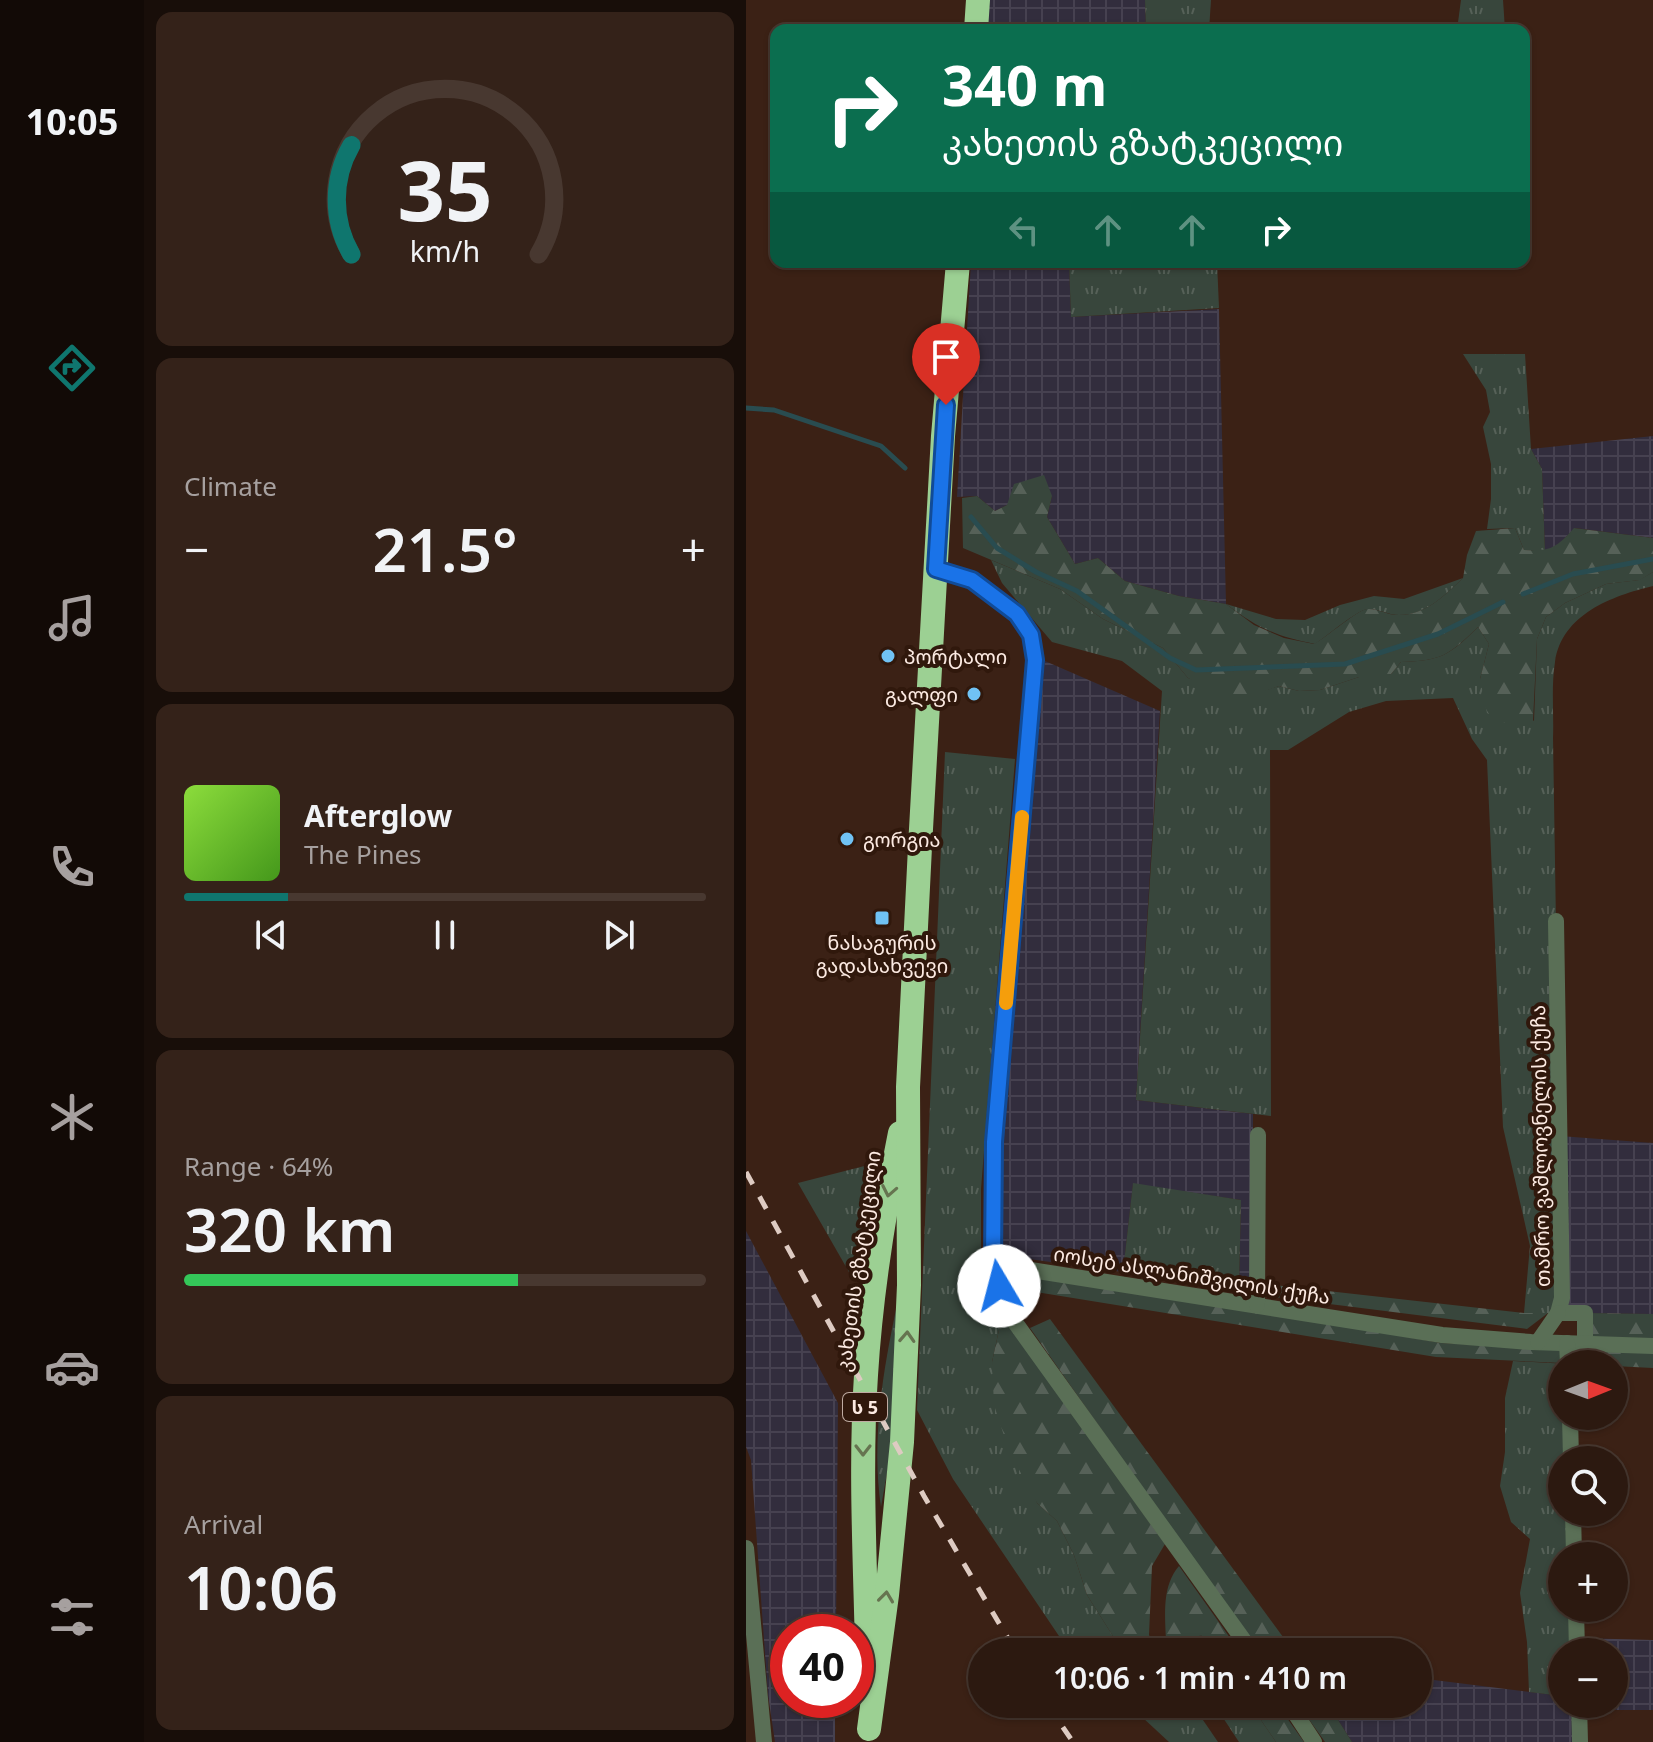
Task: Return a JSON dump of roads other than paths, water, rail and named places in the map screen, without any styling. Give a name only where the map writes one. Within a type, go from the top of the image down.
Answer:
[{"type":"highway","points":[[976,24],[978,0]]},
{"type":"highway","name":"კახეთის გზატკეცილი","points":[[869,1736],[902,1442],[911,1179],[908,1087],[943,436],[957,268]]},
{"type":"highway","name":"კახეთის გზატკეცილი","points":[[869,1736],[863,1451],[866,1373],[886,1203],[908,1087]]},
{"type":"street","points":[[936,569],[972,580],[1017,614],[1031,635],[1035,660],[994,1142],[993,1264],[1004,1307],[1242,1638]]},
{"type":"street","name":"თამრო ვაშლოვნელის ქუჩა","points":[[1556,921],[1562,1298],[1558,1313],[1585,1313],[1585,1343]]},
{"type":"street","points":[[1257,1305],[1258,1135]]},
{"type":"street","name":"იოსებ ასლანიშვილის ქუჩა","points":[[993,1264],[1442,1335],[1653,1346]]},
{"type":"street","points":[[1538,1342],[1558,1313]]},
{"type":"street","points":[[1567,1343],[1567,1350]]},
{"type":"street","points":[[746,1548],[764,1742]]},
{"type":"street","points":[[1298,1718],[1314,1742]]},
{"type":"street","points":[[1579,1718],[1580,1742]]},
{"type":"waterway","points":[[746,408],[774,410],[881,446],[905,468]]},
{"type":"waterway","points":[[971,517],[997,548],[1036,572],[1077,591],[1170,658],[1196,670],[1345,664],[1438,634],[1503,602]]},
{"type":"waterway","points":[[1523,594],[1573,574],[1653,559]]},
{"type":"railway","points":[[746,1172],[924,1496],[1008,1638]]},
{"type":"railway","points":[[1057,1718],[1073,1742]]},
{"type":"place","name":"პორტალი","points":[[888,656]]},
{"type":"place","name":"გალფი","points":[[974,694]]},
{"type":"place","name":"გორგია","points":[[847,839]]},
{"type":"place","name":"ნასაგურის გადასახვევი","points":[[882,918]]}]
